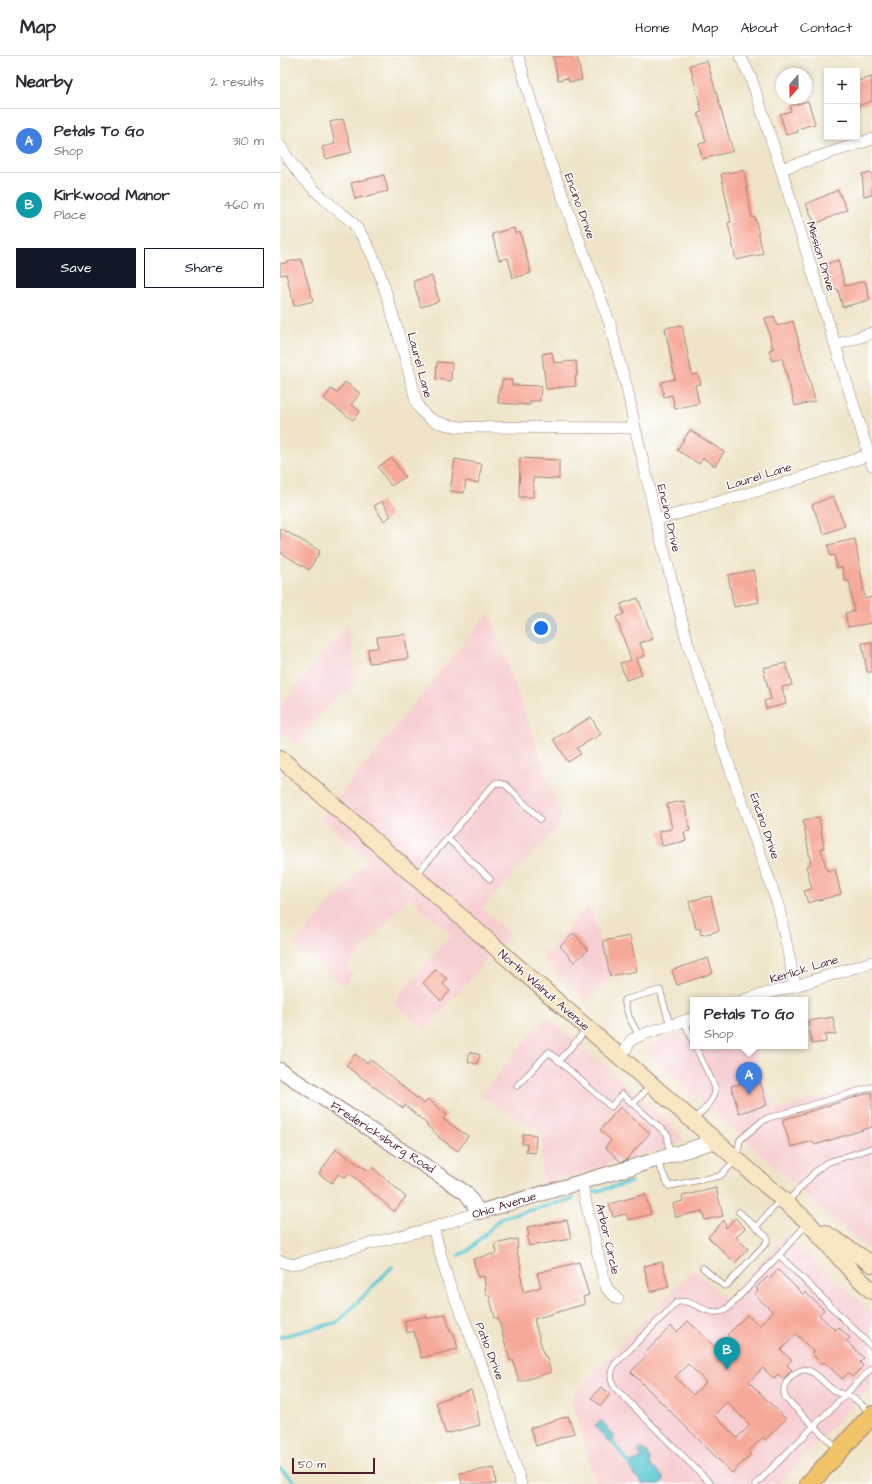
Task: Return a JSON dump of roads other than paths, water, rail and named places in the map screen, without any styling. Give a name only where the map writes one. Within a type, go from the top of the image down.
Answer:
[{"type":"main road","name":"North Walnut Avenue","points":[[280,758],[808,1222],[853,1273],[872,1291]]},
{"type":"main road","name":"North Walnut Avenue","points":[[808,1222],[872,1264]]},
{"type":"main road","points":[[809,1484],[872,1415]]},
{"type":"street","name":"Encino Drive","points":[[518,56],[543,143],[610,324],[627,388],[656,520],[689,648],[713,713],[723,748],[779,908],[795,986]]},
{"type":"street","name":"Mission Drive","points":[[740,56],[751,78],[781,169],[870,460]]},
{"type":"street","points":[[781,169],[872,139]]},
{"type":"street","name":"Laurel Lane","points":[[280,145],[303,178],[332,206],[351,221],[363,239],[371,254],[388,296],[418,408],[424,414],[439,424],[455,426],[635,428]]},
{"type":"street","points":[[835,345],[872,333]]},
{"type":"street","name":"Laurel Lane","points":[[656,520],[870,460]]},
{"type":"street","name":"Kerlick Lane","points":[[754,997],[872,962]]},
{"type":"street","points":[[620,1057],[631,1040],[688,1019]]},
{"type":"street","name":"Fredericksburg Road","points":[[280,1070],[466,1192],[473,1201],[478,1212]]},
{"type":"street","name":"Ohio Avenue","points":[[280,1261],[292,1265],[433,1228],[478,1212],[671,1156],[715,1141]]},
{"type":"street","name":"Arbor Circle","points":[[581,1181],[604,1280],[607,1289],[618,1299]]},
{"type":"street","name":"Patio Drive","points":[[433,1228],[449,1284],[494,1398],[521,1484]]},
{"type":"lane","points":[[414,876],[495,783],[506,785],[540,819]]},
{"type":"lane","points":[[447,838],[490,879]]},
{"type":"lane","points":[[639,1036],[629,1017],[624,1000],[660,990],[670,1025]]},
{"type":"lane","points":[[559,1061],[588,1028]]},
{"type":"lane","points":[[693,1121],[713,1098],[715,1093],[714,1087],[696,1049]]},
{"type":"lane","points":[[517,1086],[548,1052],[610,1107],[622,1094],[668,1135],[668,1144],[671,1156]]},
{"type":"lane","points":[[633,1104],[651,1084]]},
{"type":"lane","points":[[656,1160],[669,1186],[720,1176],[736,1160],[740,1140],[765,1119],[872,1087]]},
{"type":"lane","points":[[756,1227],[826,1163],[872,1148]]},
{"type":"lane","points":[[703,1268],[724,1286],[727,1285],[767,1242],[767,1237],[739,1212]]},
{"type":"lane","points":[[711,1484],[616,1389],[612,1382],[612,1368],[676,1302],[686,1302],[709,1312],[723,1312],[731,1306],[808,1222]]},
{"type":"lane","points":[[779,1255],[872,1347]]},
{"type":"lane","points":[[756,1484],[872,1368]]},
{"type":"lane","points":[[839,1450],[784,1397],[784,1388],[792,1376],[804,1370],[811,1371],[836,1392],[853,1398],[872,1415]]},
{"type":"water","points":[[602,1421],[614,1436],[614,1439],[610,1442],[607,1441],[595,1425]]},
{"type":"water","points":[[642,1448],[648,1454],[651,1466],[664,1478],[661,1484],[643,1484],[630,1469],[632,1462],[643,1458],[638,1451]]},
{"type":"waterway","points":[[594,1192],[631,1182]]},
{"type":"waterway","points":[[459,1255],[468,1251],[501,1218],[573,1199]]},
{"type":"waterway","points":[[280,1337],[338,1322],[392,1267]]},
{"type":"waterway","points":[[609,1438],[633,1468]]},
{"type":"waterway","points":[[280,1468],[297,1484]]},
{"type":"place","name":"Petals To Go","points":[[749,1095]]},
{"type":"place","name":"Kirkwood Manor","points":[[727,1370]]}]
